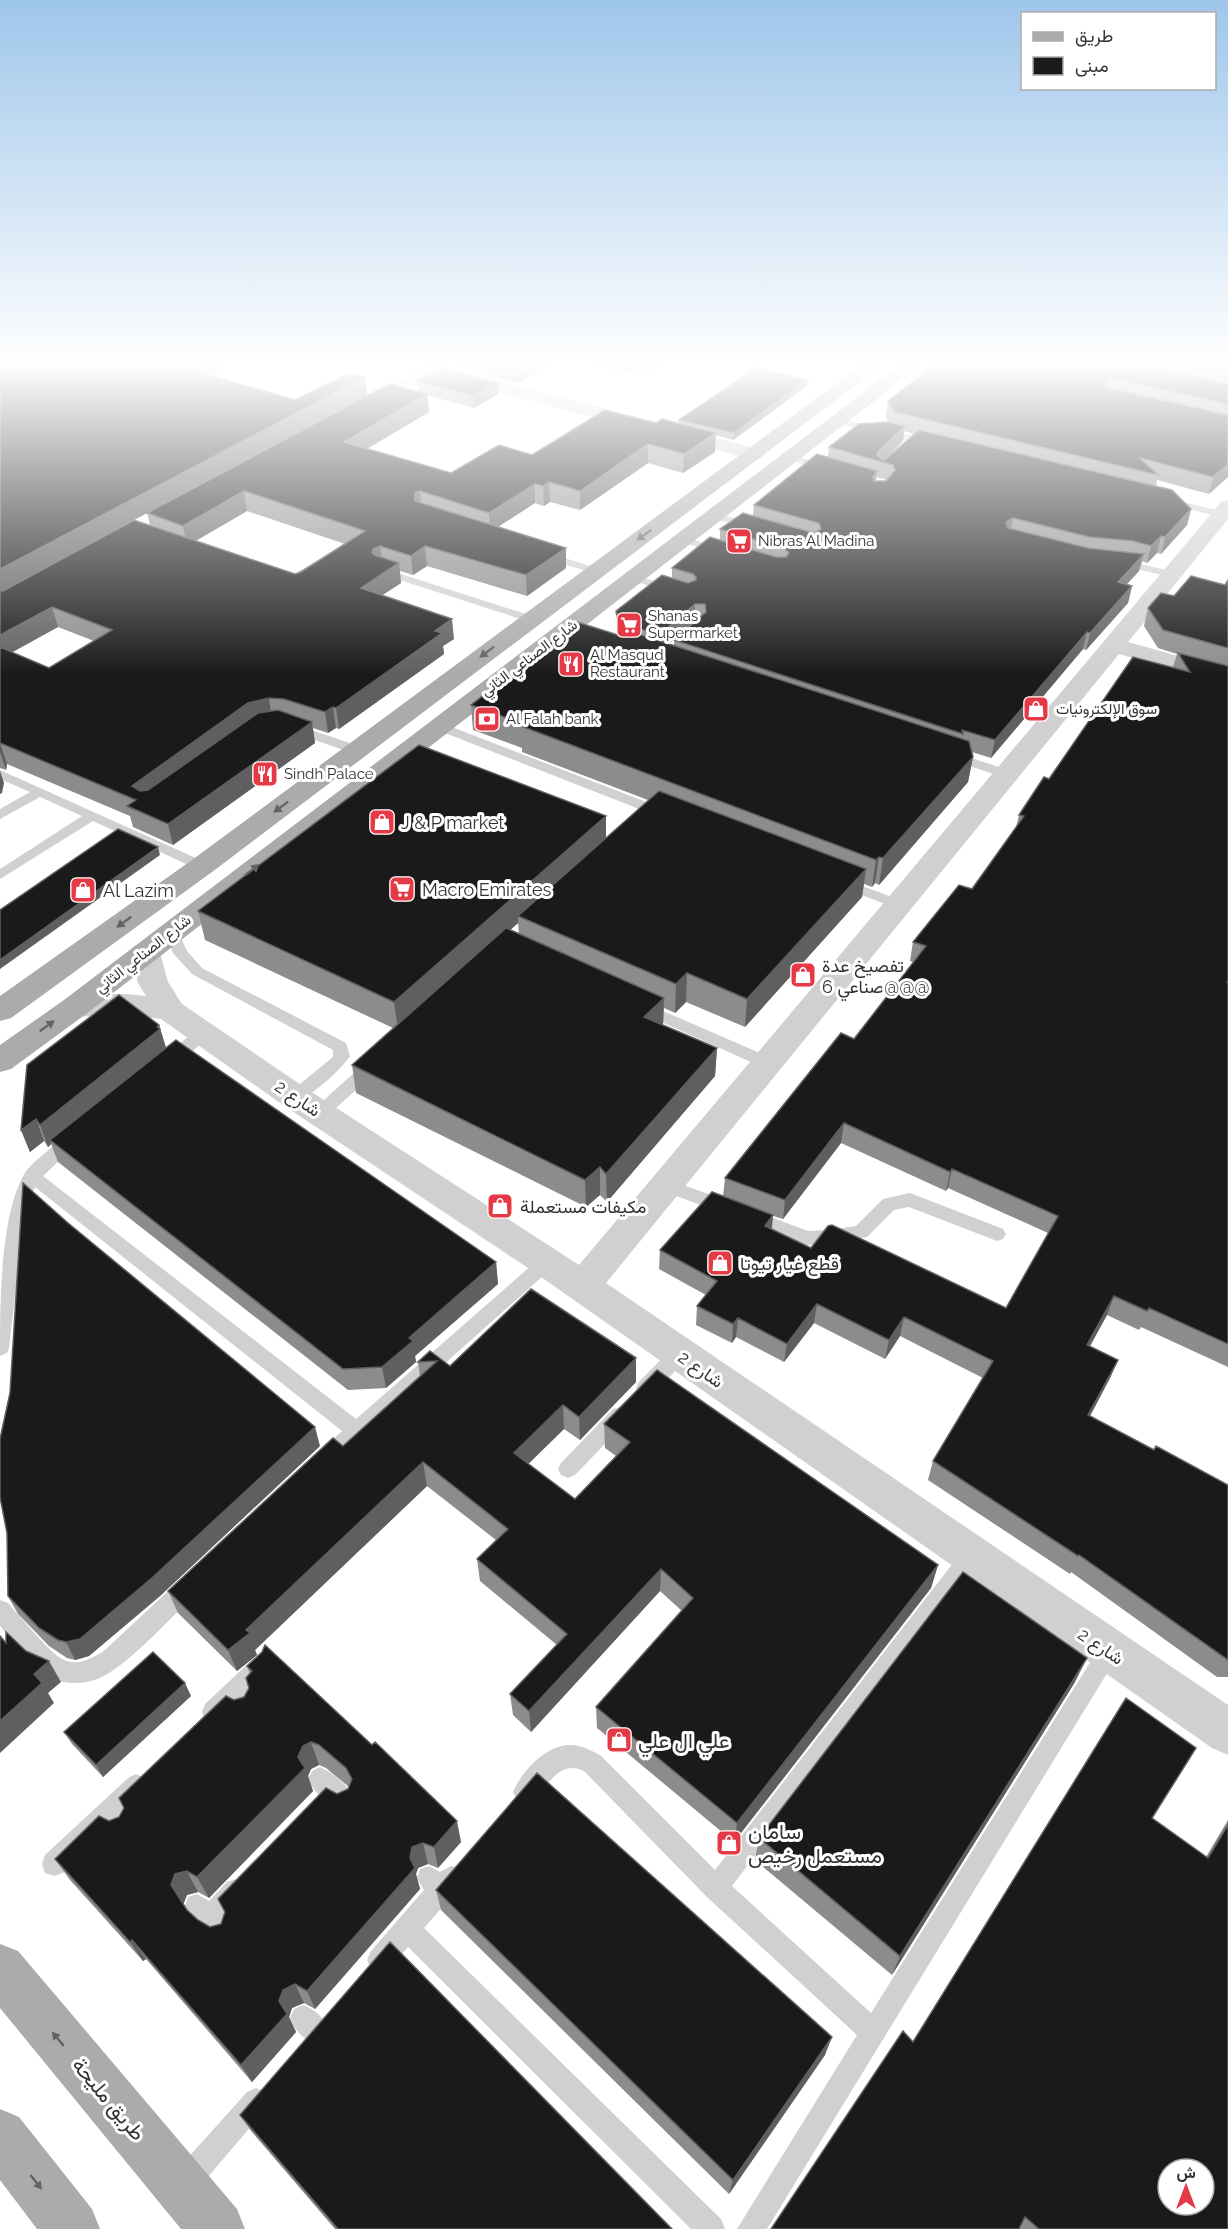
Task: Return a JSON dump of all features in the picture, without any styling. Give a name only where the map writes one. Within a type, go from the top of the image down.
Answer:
[{"type":"main road","name":"شارع الصناعي الثاني","points":[[0,1011],[202,866],[736,467]]},
{"type":"main road","name":"شارع الصناعي الثاني","points":[[0,1061],[421,746],[439,726],[550,642],[591,619],[634,578],[778,467]]},
{"type":"main road","name":"طريق مليحة","points":[[0,1970],[217,2229]]},
{"type":"main road","points":[[0,2136],[72,2229]]},
{"type":"street","points":[[582,1287],[1224,510]]},
{"type":"street","points":[[1113,645],[1228,676]]},
{"type":"street","name":"شارع 2","points":[[145,953],[153,983],[171,1011]]},
{"type":"street","name":"شارع 2","points":[[75,1006],[133,1003],[171,1011],[307,1105],[546,1262],[1228,1732]]},
{"type":"lane","points":[[823,467],[837,471]]},
{"type":"lane","points":[[1153,498],[1224,510]]},
{"type":"lane","points":[[716,516],[764,529]]},
{"type":"lane","points":[[684,540],[737,556]]},
{"type":"lane","points":[[530,550],[596,571]]},
{"type":"lane","points":[[1103,562],[1129,564],[1171,574]]},
{"type":"lane","points":[[382,571],[531,619]]},
{"type":"lane","points":[[634,578],[688,595]]},
{"type":"lane","points":[[550,642],[578,640]]},
{"type":"lane","points":[[283,725],[357,750]]},
{"type":"lane","points":[[439,726],[651,815],[677,819]]},
{"type":"lane","points":[[939,752],[1006,774]]},
{"type":"lane","points":[[0,774],[202,866]]},
{"type":"lane","points":[[0,815],[40,792]]},
{"type":"lane","points":[[0,875],[92,816]]},
{"type":"lane","points":[[832,879],[898,904]]},
{"type":"lane","points":[[172,932],[180,953],[197,971],[340,1047],[342,1056],[307,1105]]},
{"type":"lane","points":[[626,999],[768,1063]]},
{"type":"lane","points":[[159,1069],[204,1033]]},
{"type":"lane","points":[[307,1105],[382,1057]]},
{"type":"lane","points":[[0,1348],[16,1207],[32,1176],[51,1156],[87,1127]]},
{"type":"lane","points":[[32,1176],[355,1430]]},
{"type":"lane","points":[[666,1185],[807,1238],[861,1232],[889,1204],[910,1200],[997,1234]]},
{"type":"lane","points":[[312,1471],[355,1430],[546,1262]]},
{"type":"lane","points":[[568,1469],[679,1354]]},
{"type":"lane","points":[[716,1888],[971,1556]]},
{"type":"lane","points":[[0,1610],[48,1665],[63,1671],[79,1673],[97,1668],[113,1658],[199,1576]]},
{"type":"lane","points":[[751,2229],[1109,1652]]},
{"type":"lane","points":[[194,1730],[236,1705],[261,1667]]},
{"type":"lane","points":[[508,1811],[545,1768],[557,1759],[572,1755],[583,1757],[592,1763],[716,1888],[873,2032]]},
{"type":"lane","points":[[54,1864],[115,1820],[151,1771]]},
{"type":"lane","points":[[362,1981],[407,1929],[435,1884],[464,1863]]},
{"type":"lane","points":[[209,1919],[250,1877]]},
{"type":"lane","points":[[407,1929],[711,2229]]},
{"type":"lane","points":[[182,2186],[272,2083]]},
{"type":"building","points":[[0,467],[194,467],[0,569]]},
{"type":"building","points":[[233,467],[430,467],[451,473],[461,467],[615,467],[580,491],[549,482],[543,486],[535,484],[489,513],[420,491],[415,492],[415,501],[566,548],[526,575],[425,546],[411,556],[380,546],[373,549],[372,553],[375,555],[399,563],[361,588],[452,619],[435,631],[442,633],[336,708],[333,707],[325,712],[284,699],[269,698],[248,703],[132,786],[140,791],[148,790],[258,713],[278,710],[312,722],[168,824],[127,806],[136,800],[0,743],[0,647],[49,668],[112,630],[52,607],[0,635],[0,591],[134,520],[295,574],[365,531],[244,491],[183,526],[147,513]]},
{"type":"building","points":[[801,467],[863,467],[877,471],[873,477],[874,481],[886,481],[895,470],[894,467],[1075,467],[1172,490],[1191,509],[1165,537],[1161,536],[1151,546],[1133,541],[1089,537],[1013,518],[1006,522],[1008,528],[1088,548],[1144,554],[1118,582],[1132,586],[1090,633],[1087,632],[995,740],[962,730],[963,734],[674,640],[706,612],[705,604],[695,604],[659,635],[618,622],[616,611],[662,575],[688,583],[696,580],[693,574],[672,568],[710,537],[776,557],[786,557],[789,553],[785,549],[720,529],[743,513],[814,533],[821,529],[819,523],[754,505]]},
{"type":"building","points":[[1125,467],[1150,467],[1158,475]]},
{"type":"building","points":[[1175,467],[1225,467],[1213,477]]},
{"type":"building","points":[[1191,576],[1225,585],[1228,580],[1228,648],[1163,630],[1148,608],[1161,593],[1174,596]]},
{"type":"building","points":[[577,622],[621,636],[620,628],[969,741],[973,757],[883,858],[879,857],[876,860],[471,705]]},
{"type":"building","points":[[1178,653],[1228,666],[1228,1344],[1149,1308],[1147,1311],[1114,1296],[1087,1345],[1118,1360],[1088,1415],[1154,1450],[1156,1446],[1228,1485],[1228,1660],[1079,1555],[933,1461],[993,1361],[904,1317],[889,1340],[817,1304],[787,1344],[738,1318],[733,1324],[697,1306],[717,1281],[660,1250],[712,1192],[773,1215],[765,1226],[811,1248],[828,1226],[832,1225],[1006,1308],[1058,1216],[952,1169],[950,1172],[844,1123],[785,1200],[725,1178],[841,1033],[854,1039],[926,946],[913,942],[959,885],[972,889],[1024,816],[1019,815],[1044,777],[1049,779],[1133,657],[1190,672]]},
{"type":"building","name":"Macro Emirates","points":[[419,745],[606,816],[394,1002],[198,911]]},
{"type":"building","points":[[659,791],[866,869],[747,999],[687,973],[676,984],[518,916]]},
{"type":"building","points":[[118,829],[158,847],[0,960],[0,910]]},
{"type":"building","points":[[506,928],[664,998],[644,1017],[717,1048],[606,1174],[600,1167],[585,1180],[352,1065]]},
{"type":"building","points":[[119,995],[159,1025],[157,1027],[160,1029],[40,1125],[36,1119],[21,1130],[27,1065]]},
{"type":"building","points":[[176,1040],[496,1262],[409,1338],[413,1341],[382,1367],[343,1369],[50,1140]]},
{"type":"building","points":[[23,1183],[68,1223],[315,1427],[152,1578],[80,1639],[66,1642],[58,1640],[39,1628],[8,1596],[7,1533],[0,1497],[0,1439],[10,1393]]},
{"type":"building","points":[[531,1289],[636,1358],[579,1417],[563,1405],[514,1453],[575,1499],[630,1442],[604,1424],[657,1370],[938,1565],[737,1823],[596,1707],[693,1598],[661,1569],[529,1711],[510,1694],[567,1634],[477,1559],[508,1529],[423,1462],[246,1630],[250,1633],[228,1650],[168,1591],[333,1438],[343,1446],[437,1361],[418,1362],[430,1351],[450,1366]]},
{"type":"building","points":[[963,1572],[1087,1658],[900,1956],[759,1838]]},
{"type":"building","points":[[6,1632],[26,1651],[49,1661],[34,1674],[42,1683],[0,1721],[0,1636],[6,1643]]},
{"type":"building","points":[[265,1645],[372,1745],[375,1742],[457,1821],[434,1847],[423,1843],[412,1847],[410,1858],[415,1868],[307,1991],[295,1984],[283,1990],[279,2001],[287,2014],[241,2065],[132,1940],[130,1942],[55,1859],[99,1816],[109,1821],[119,1817],[124,1808],[119,1798],[226,1696],[234,1700],[244,1697],[249,1688],[246,1678],[252,1671],[247,1666],[262,1652]],"holes":[[[311,1742],[319,1745],[346,1768],[352,1779],[348,1789],[337,1794],[326,1788],[218,1899],[225,1912],[221,1924],[210,1927],[198,1920],[187,1910],[171,1885],[175,1874],[187,1871],[197,1877],[305,1768],[298,1757],[303,1746]]]},
{"type":"building","points":[[153,1652],[185,1683],[96,1765],[64,1732]]},
{"type":"building","points":[[1126,1698],[1196,1748],[1152,1818],[1208,1858],[1228,1825],[1228,2229],[1039,2229],[1025,2217],[1019,2229],[771,2229],[903,2031],[913,2042]]},
{"type":"building","points":[[537,1773],[832,2037],[733,2180],[436,1890]]},
{"type":"building","points":[[390,1942],[672,2229],[338,2229],[240,2115]]},
{"type":"place","name":"Nibras Al Madina","points":[[739,541]]},
{"type":"place","name":"Shanas Supermarket","points":[[629,625]]},
{"type":"place","name":"Al Masqud Restaurant","points":[[571,664]]},
{"type":"place","name":"سوق الإلكترونيات","points":[[1036,709]]},
{"type":"place","name":"Al Falah bank","points":[[487,719]]},
{"type":"place","name":"Sindh Palace","points":[[265,774]]},
{"type":"place","name":"J & P market","points":[[382,822]]},
{"type":"place","name":"Macro Emirates","points":[[402,889]]},
{"type":"place","name":"Al Lazim","points":[[83,890]]},
{"type":"place","name":"تفصيخ عدة صناعي 6@@@","points":[[803,975]]},
{"type":"place","name":"مكيفات مستعملة","points":[[500,1206]]},
{"type":"place","name":"قطع غيار تيوتا","points":[[720,1263]]},
{"type":"place","name":"علي ال علي","points":[[619,1740]]},
{"type":"place","name":"سامان مستعمل رخيص","points":[[729,1843]]}]
